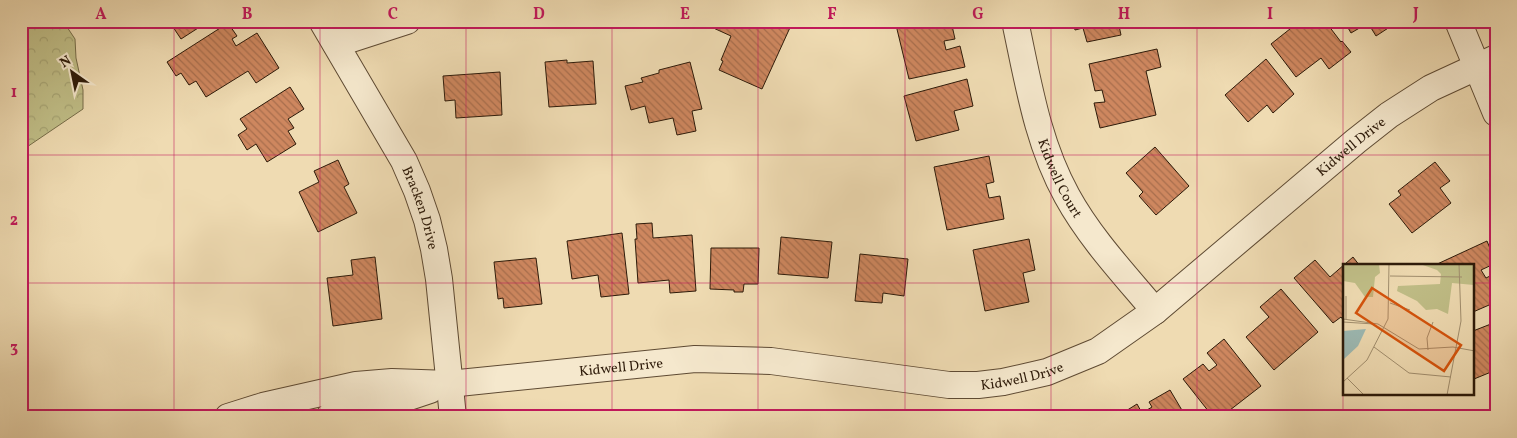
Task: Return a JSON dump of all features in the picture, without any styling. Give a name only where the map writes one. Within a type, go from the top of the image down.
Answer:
[{"type":"street","name":"Bracken Drive","points":[[322,21],[404,161],[417,190],[427,220],[438,272],[453,417]]},
{"type":"street","points":[[336,44],[407,21]]},
{"type":"street","name":"Kidwell Court","points":[[1015,21],[1038,124],[1059,180],[1095,239],[1155,310]]},
{"type":"street","points":[[1458,21],[1486,62],[1496,113]]},
{"type":"street","name":"Kidwell Drive","points":[[228,417],[263,406],[356,385],[392,382],[449,384],[695,359],[770,360],[949,385],[978,385],[1003,382],[1046,372],[1098,351],[1155,310],[1389,115],[1431,88],[1486,62]]},
{"type":"street","name":"Kidwell Drive","points":[[329,417],[403,399],[449,384]]},
{"type":"green space","points":[[21,21],[63,21],[75,39],[76,58],[83,90],[83,109],[21,151]]},
{"type":"building","points":[[169,21],[209,21],[181,39]]},
{"type":"building","points":[[711,21],[793,21],[762,89],[719,70],[731,36],[709,26]]},
{"type":"building","points":[[911,21],[951,21],[955,39],[944,41],[946,50],[960,46],[965,67],[909,79],[896,25]]},
{"type":"building","points":[[1076,21],[1118,21],[1121,35],[1087,42],[1083,28],[1075,30],[1073,23]]},
{"type":"building","points":[[1300,21],[1325,21],[1351,52],[1329,69],[1321,58],[1296,77],[1271,44]]},
{"type":"building","points":[[1344,21],[1399,21],[1376,36],[1368,23],[1351,33]]},
{"type":"building","points":[[228,23],[237,36],[232,39],[236,46],[257,33],[279,68],[256,83],[248,71],[206,97],[196,81],[189,85],[181,73],[176,76],[167,62]]},
{"type":"building","points":[[1157,49],[1161,67],[1146,71],[1156,115],[1100,128],[1094,103],[1105,102],[1102,90],[1095,91],[1089,64]]},
{"type":"building","points":[[1266,59],[1294,94],[1273,113],[1267,105],[1248,122],[1225,95]]},
{"type":"building","points":[[567,60],[567,63],[593,61],[596,104],[549,107],[545,62]]},
{"type":"building","points":[[690,62],[702,109],[692,111],[696,131],[677,135],[673,118],[649,123],[645,106],[631,110],[625,86],[643,82],[641,78],[659,73],[659,70]]},
{"type":"building","points":[[500,72],[502,115],[456,118],[455,100],[445,101],[443,76]]},
{"type":"building","points":[[967,79],[973,106],[954,111],[959,130],[916,141],[904,96]]},
{"type":"building","points":[[290,87],[304,109],[288,119],[294,128],[288,131],[296,144],[267,162],[256,144],[247,150],[238,135],[247,129],[240,119]]},
{"type":"building","points":[[1155,147],[1189,186],[1156,215],[1139,196],[1143,192],[1126,173]]},
{"type":"building","points":[[989,156],[994,182],[986,184],[989,198],[1000,196],[1004,219],[947,230],[934,167]]},
{"type":"building","points":[[338,160],[349,184],[344,187],[357,213],[318,232],[299,192],[319,182],[314,171]]},
{"type":"building","points":[[1435,162],[1450,181],[1440,188],[1451,203],[1412,233],[1389,204],[1401,195],[1398,191]]},
{"type":"building","points":[[652,223],[653,238],[692,235],[696,291],[670,293],[669,280],[638,283],[635,239],[637,239],[636,224]]},
{"type":"building","points":[[622,233],[629,294],[601,297],[598,275],[572,279],[567,241]]},
{"type":"building","points":[[781,237],[832,242],[828,278],[778,274]]},
{"type":"building","points":[[1029,239],[1035,270],[1023,273],[1029,302],[985,311],[973,250]]},
{"type":"building","points":[[1487,241],[1496,263],[1481,270],[1486,278],[1496,273],[1496,302],[1474,312],[1474,264],[1437,264]]},
{"type":"building","points":[[711,248],[759,248],[758,284],[744,284],[743,292],[710,289]]},
{"type":"building","points":[[860,254],[908,259],[904,296],[883,293],[882,303],[855,301]]},
{"type":"building","points":[[375,257],[382,319],[333,326],[327,278],[353,275],[351,260]]},
{"type":"building","points":[[1353,257],[1358,264],[1345,264]]},
{"type":"building","points":[[536,258],[542,304],[504,308],[503,298],[498,299],[494,262]]},
{"type":"building","points":[[1315,260],[1330,277],[1343,266],[1343,320],[1341,317],[1333,323],[1294,278]]},
{"type":"building","points":[[1281,289],[1318,332],[1274,370],[1246,337],[1269,317],[1260,307]]},
{"type":"building","points":[[1496,322],[1496,370],[1474,379],[1474,331]]},
{"type":"building","points":[[1224,339],[1261,386],[1221,417],[1213,417],[1183,379],[1203,364],[1209,371],[1217,365],[1207,353]]},
{"type":"building","points":[[1170,390],[1186,417],[1122,417],[1121,414],[1137,404],[1142,413],[1152,407],[1149,402]]}]
